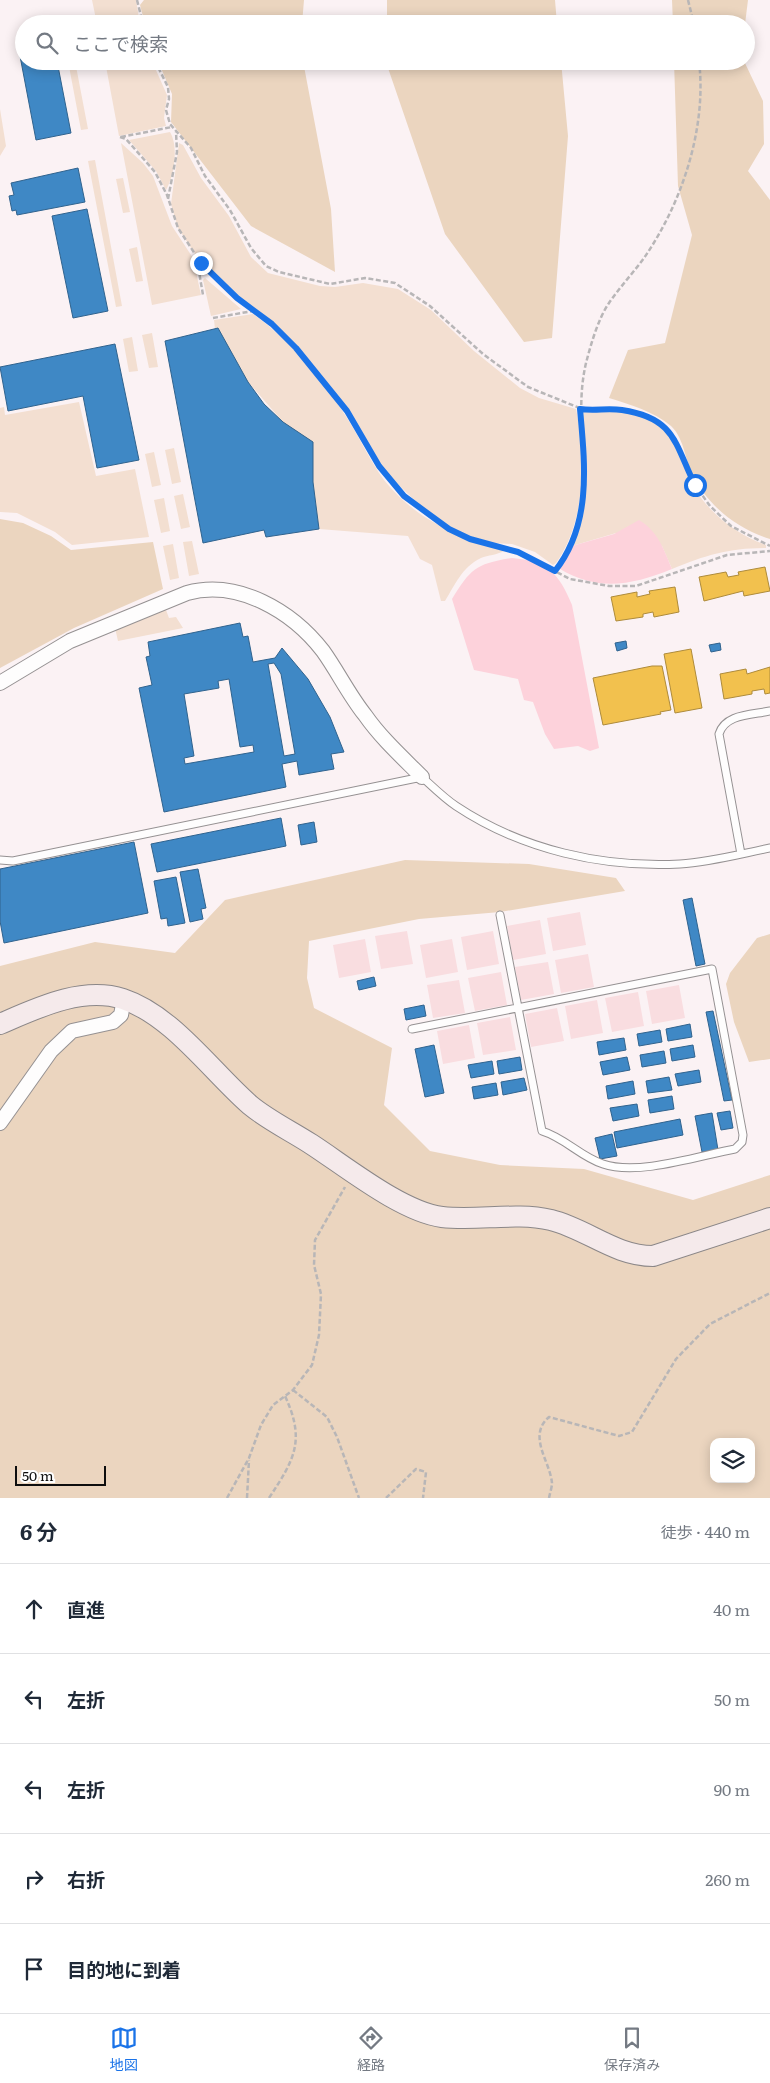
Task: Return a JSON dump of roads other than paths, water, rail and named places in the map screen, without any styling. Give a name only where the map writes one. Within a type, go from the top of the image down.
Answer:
[{"type":"street","points":[[0,683],[70,641],[187,593],[201,590],[226,590],[262,601],[284,614],[305,632],[322,650],[365,716],[422,777]]},
{"type":"street","points":[[0,1024],[61,1000],[94,995],[124,999],[162,1021],[252,1106],[409,1207],[441,1217],[512,1217],[550,1220],[573,1227],[611,1247],[640,1256],[653,1256],[682,1248],[770,1218]]},
{"type":"street","points":[[0,1124],[51,1051],[72,1031],[113,1022],[121,1015],[124,999]]},
{"type":"lane","points":[[741,854],[719,734],[722,726],[728,720],[770,711]]},
{"type":"lane","points":[[0,860],[13,861],[422,777],[455,805],[509,835],[553,850],[596,860],[640,865],[682,864],[770,848]]},
{"type":"lane","points":[[412,1029],[518,1007],[712,969],[743,1135],[742,1142],[735,1149],[632,1170],[602,1164],[555,1135],[542,1131],[518,1007],[500,915]]}]
